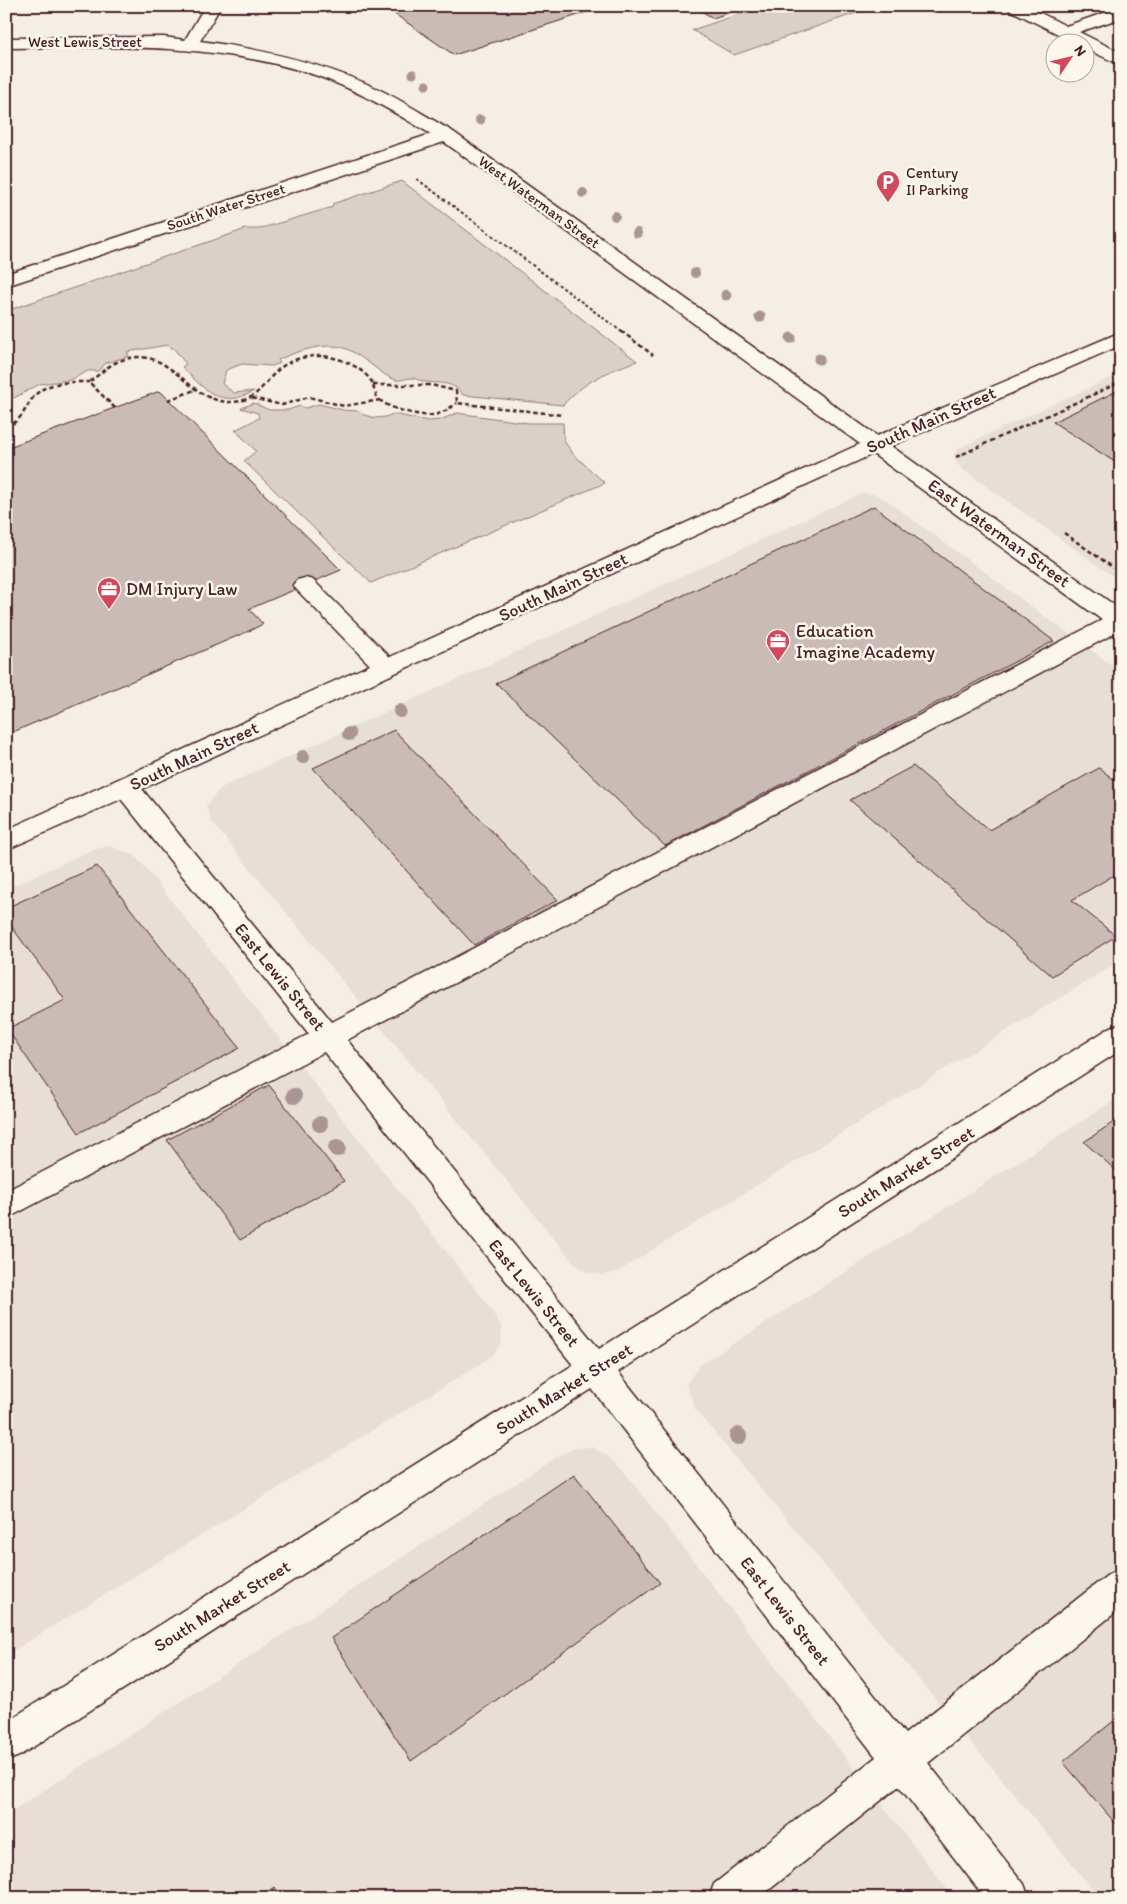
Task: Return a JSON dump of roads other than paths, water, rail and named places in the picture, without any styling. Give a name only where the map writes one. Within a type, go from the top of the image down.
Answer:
[{"type":"street","points":[[190,45],[214,6]]},
{"type":"street","points":[[1014,6],[1065,32],[1121,12]]},
{"type":"street","name":"West Waterman Street","points":[[164,42],[239,51],[308,67],[371,92],[446,135],[877,444]]},
{"type":"street","name":"West Lewis Street","points":[[6,43],[164,42]]},
{"type":"street","points":[[1094,46],[1121,60]]},
{"type":"street","name":"South Water Street","points":[[6,280],[446,135]]},
{"type":"street","name":"South Main Street","points":[[6,841],[877,444],[1121,338]]},
{"type":"street","name":"East Waterman Street","points":[[877,444],[1120,621]]},
{"type":"street","points":[[305,585],[387,668]]},
{"type":"street","points":[[6,1206],[1120,621]]},
{"type":"street","name":"East Lewis Street","points":[[126,787],[596,1369],[1010,1898]]},
{"type":"street","name":"South Market Street","points":[[6,1742],[1121,1035]]},
{"type":"street","points":[[728,1898],[1121,1586]]},
{"type":"place","name":"Century II Parking","points":[[888,203]]},
{"type":"place","name":"DM Injury Law","points":[[109,610]]},
{"type":"place","name":"Education Imagine Academy","points":[[778,662]]}]
